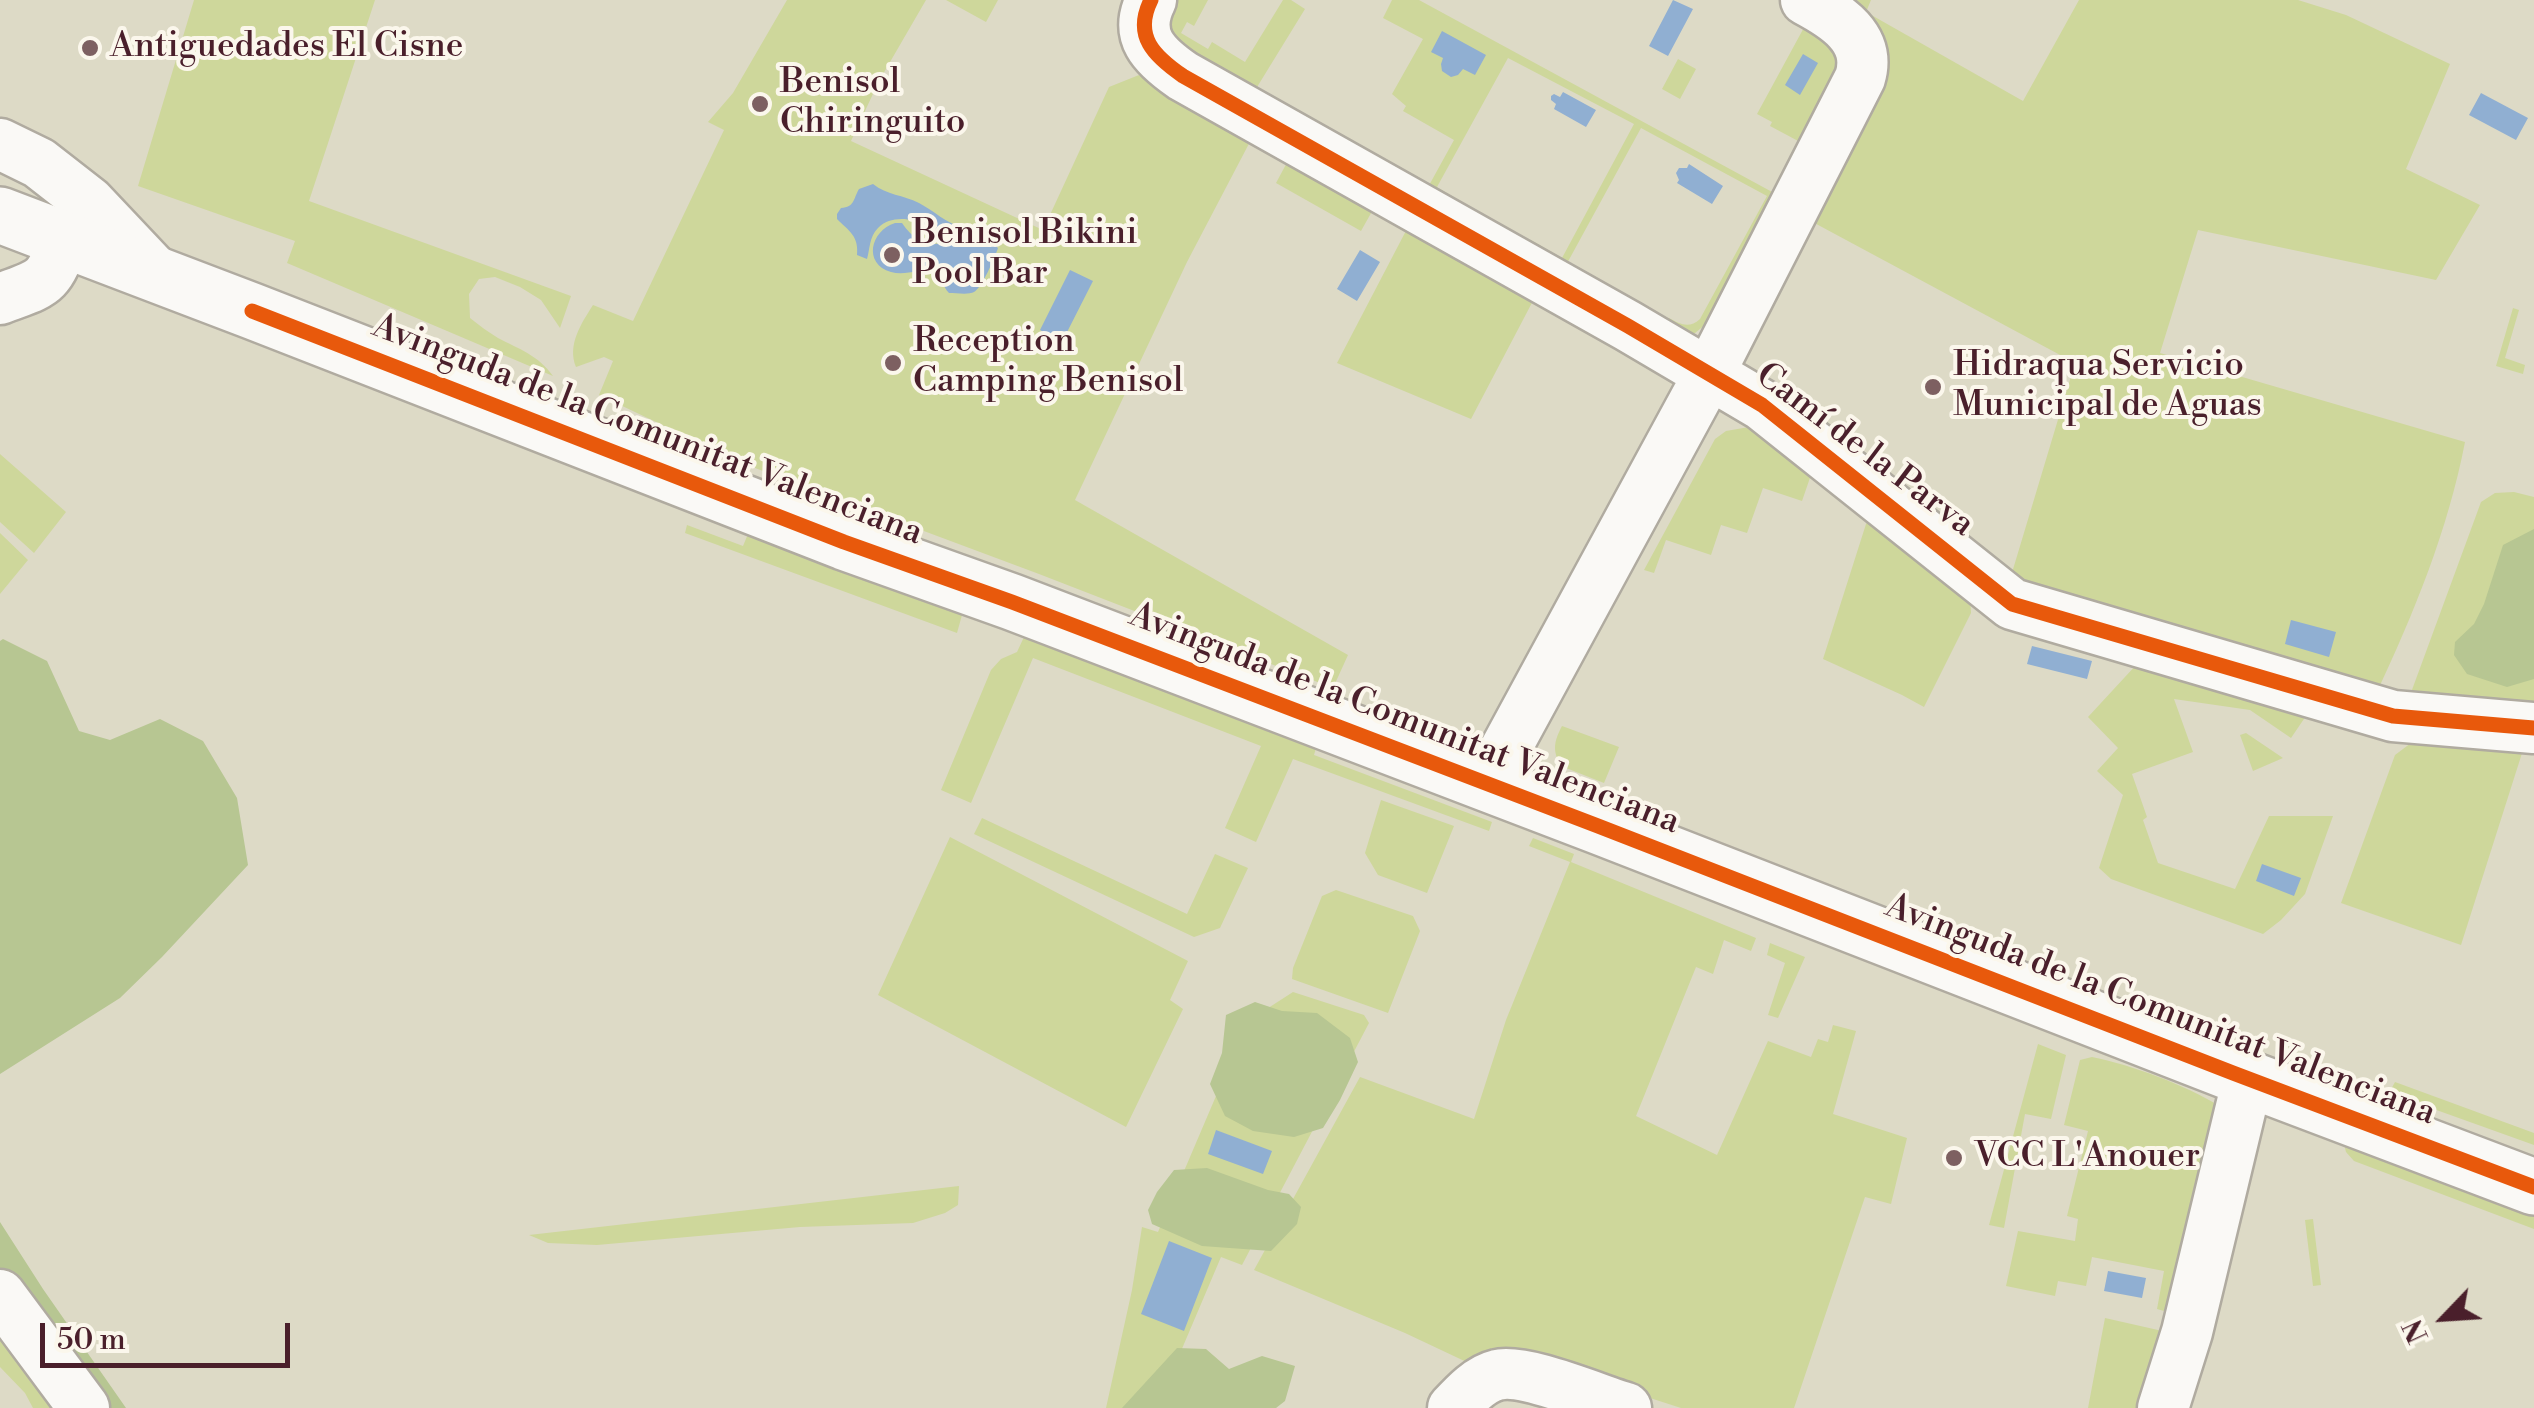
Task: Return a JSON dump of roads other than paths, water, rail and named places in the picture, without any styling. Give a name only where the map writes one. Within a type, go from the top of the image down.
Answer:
[{"type":"main road","name":"Avinguda de la Comunitat Valenciana","points":[[0,215],[844,542],[1002,598],[2534,1186]]},
{"type":"street","name":"Camí de la Parva","points":[[1151,0],[1144,22],[1146,38],[1163,62],[1762,405],[2012,604],[2392,716],[2534,728]]},
{"type":"street","name":"Camí de la Parva","points":[[1487,783],[1709,374],[1856,87],[1864,65],[1860,45],[1850,30],[1806,0]]},
{"type":"street","points":[[0,144],[39,163],[88,202],[157,274]]},
{"type":"street","points":[[0,299],[41,284],[55,266],[64,239]]},
{"type":"street","points":[[2163,1408],[2187,1332],[2248,1078]]},
{"type":"street","points":[[0,1296],[84,1408]]},
{"type":"street","points":[[1454,1408],[1469,1391],[1496,1375],[1519,1374],[1626,1408]]},
{"type":"water","points":[[1673,0],[1693,9],[1668,56],[1649,46]]},
{"type":"water","points":[[1442,31],[1486,55],[1475,75],[1463,69],[1451,77],[1442,71],[1443,58],[1431,52]]},
{"type":"water","points":[[1803,54],[1818,63],[1800,95],[1785,85]]},
{"type":"water","points":[[1563,92],[1596,110],[1586,127],[1554,109],[1556,104],[1551,96],[1560,97]]},
{"type":"water","points":[[2481,93],[2528,118],[2516,140],[2469,115]]},
{"type":"water","points":[[1689,164],[1723,186],[1712,204],[1677,183],[1679,168]]},
{"type":"water","points":[[873,184],[919,203],[963,228],[945,240],[913,220],[894,220],[875,232],[867,259],[857,255],[855,238],[837,214],[851,204],[859,189]]},
{"type":"water","points":[[895,223],[902,223],[925,243],[941,243],[967,229],[998,248],[974,292],[949,293],[933,269],[896,273],[876,262],[875,240]]},
{"type":"water","points":[[1360,250],[1380,262],[1357,301],[1337,289]]},
{"type":"water","points":[[1070,270],[1093,281],[1062,342],[1040,330]]},
{"type":"water","points":[[2291,620],[2336,632],[2329,657],[2285,644]]},
{"type":"water","points":[[2032,646],[2092,661],[2087,679],[2027,664]]},
{"type":"water","points":[[2262,864],[2301,878],[2294,896],[2256,881]]},
{"type":"water","points":[[1216,1130],[1272,1151],[1263,1174],[1208,1154]]},
{"type":"water","points":[[1169,1241],[1212,1258],[1184,1331],[1141,1314]]},
{"type":"water","points":[[2108,1271],[2146,1278],[2142,1298],[2104,1291]]},
{"type":"place","name":"Antiguedades El Cisne","points":[[90,48]]},
{"type":"place","name":"Benisol Chiringuito","points":[[760,104]]},
{"type":"place","name":"Benisol Bikini Pool Bar","points":[[892,255]]},
{"type":"place","name":"Reception Camping Benisol","points":[[893,363]]},
{"type":"place","name":"Hidraqua Servicio Municipal de Aguas","points":[[1933,387]]},
{"type":"place","name":"VCC L'Anouer","points":[[1954,1158]]}]
